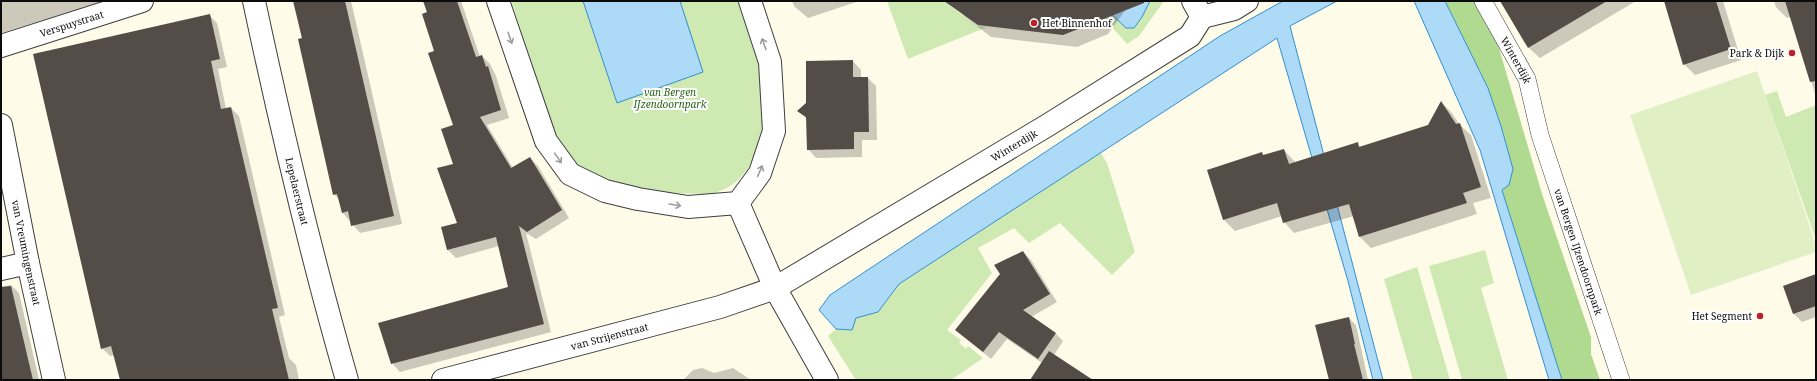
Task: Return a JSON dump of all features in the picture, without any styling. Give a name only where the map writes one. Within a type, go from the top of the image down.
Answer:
[{"type":"street","name":"Verspuystraat","points":[[1,46],[142,1]]},
{"type":"street","name":"Lepelaerstraat","points":[[254,1],[273,93],[325,301],[347,380]]},
{"type":"street","points":[[498,1],[546,141],[570,174],[605,191],[638,199],[688,207],[738,203],[760,174],[774,131],[770,62],[750,1]]},
{"type":"street","name":"Winterdijk","points":[[775,288],[1048,125],[1184,40],[1190,36],[1198,9],[1234,9],[1247,1]]},
{"type":"street","name":"van Vreumingenstraat","points":[[1,125],[28,263],[54,380]]},
{"type":"street","points":[[738,203],[775,288],[827,380]]},
{"type":"street","points":[[1,269],[28,263]]},
{"type":"street","name":"van Strijenstraat","points":[[443,380],[720,307],[775,288]]},
{"type":"lane","name":"Winterdijk","points":[[1483,1],[1527,80],[1537,123]]},
{"type":"lane","name":"van Bergen IJzendoornpark","points":[[1537,123],[1621,380]]},
{"type":"green space","name":"van Bergen IJzendoornpark","points":[[511,1],[743,1],[762,60],[768,117],[758,157],[737,181],[727,188],[712,194],[635,192],[583,170],[570,159],[558,143]]},
{"type":"green space","points":[[887,1],[948,1],[949,5],[977,26],[987,27],[908,59]]},
{"type":"green space","points":[[1150,1],[1164,1],[1139,36],[1127,44],[1101,15],[1106,9],[1142,17]]},
{"type":"green space","points":[[1445,1],[1474,1],[1496,38],[1542,194],[1591,337],[1591,354],[1600,380],[1562,380],[1502,190],[1513,169],[1501,126],[1488,88]]},
{"type":"green space","points":[[1757,71],[1816,245],[1816,252],[1691,295],[1630,115]]},
{"type":"green space","points":[[1777,91],[1786,117],[1816,105],[1816,240],[1765,95]]},
{"type":"green space","points":[[1100,152],[1107,163],[1135,252],[1112,275],[1060,223],[1029,243],[1014,228],[978,248],[992,273],[947,330],[961,340],[959,343],[966,349],[968,346],[983,358],[951,380],[856,380],[828,336],[836,329],[852,330],[856,318],[878,312],[899,284]]},
{"type":"green space","points":[[1485,250],[1494,283],[1481,288],[1508,380],[1462,380],[1429,266]]},
{"type":"green space","points":[[1417,267],[1450,380],[1413,380],[1384,279]]},
{"type":"water","points":[[583,1],[680,1],[703,72],[617,103]]},
{"type":"water","points":[[1112,1],[1150,1],[1142,17],[1134,28],[1126,28],[1106,9]]},
{"type":"water","points":[[1283,1],[1337,1],[1290,26],[1383,380],[1373,380],[1348,281],[1277,38],[899,284],[878,312],[856,318],[852,330],[836,329],[819,310],[830,295],[1220,36]]},
{"type":"water","points":[[1414,1],[1445,1],[1488,88],[1501,126],[1513,169],[1509,185],[1502,190],[1562,380],[1549,380],[1480,150]]},
{"type":"building","points":[[293,1],[345,1],[394,216],[351,226],[348,211],[342,213],[337,194],[333,195],[298,39],[302,38]]},
{"type":"building","points":[[423,1],[457,1],[476,57],[482,55],[486,67],[488,66],[501,110],[480,117],[511,168],[530,157],[562,210],[527,232],[519,226],[544,324],[391,364],[378,323],[508,287],[496,237],[447,250],[441,227],[457,223],[437,168],[453,164],[441,129],[453,125],[428,53],[434,51],[422,14],[427,12]]},
{"type":"building","name":"Het Binnenhof","points":[[944,1],[1144,1],[1144,3],[1063,35],[978,25]]},
{"type":"building","points":[[1500,1],[1607,1],[1528,48]]},
{"type":"building","points":[[1664,1],[1716,1],[1731,49],[1683,65]]},
{"type":"building","points":[[1785,1],[1816,1],[1816,81],[1810,82]]},
{"type":"building","points":[[210,14],[220,59],[211,61],[221,109],[231,107],[278,308],[272,309],[289,380],[120,380],[111,346],[101,349],[33,54]]},
{"type":"building","points":[[853,60],[853,77],[868,77],[869,132],[854,132],[854,149],[807,150],[806,117],[797,111],[806,103],[806,61]]},
{"type":"building","points":[[1441,101],[1456,124],[1460,123],[1481,187],[1463,193],[1467,203],[1359,237],[1349,204],[1283,223],[1277,203],[1223,220],[1207,170],[1262,152],[1263,155],[1284,149],[1289,164],[1358,142],[1359,147],[1428,125]]},
{"type":"building","points":[[1023,251],[1050,294],[1023,310],[1056,333],[1038,359],[999,332],[983,352],[955,330],[1000,274],[994,265]]},
{"type":"building","points":[[1816,274],[1816,306],[1793,314],[1783,286]]},
{"type":"building","points":[[11,286],[33,380],[1,380],[1,287]]},
{"type":"building","points":[[1349,317],[1363,380],[1329,380],[1315,325]]},
{"type":"building","points":[[1049,351],[1093,380],[1030,380]]},
{"type":"place","name":"Het Binnenhof","points":[[1034,23]]},
{"type":"place","name":"Park & Dijk","points":[[1792,53]]},
{"type":"place","name":"Het Segment","points":[[1760,316]]}]
